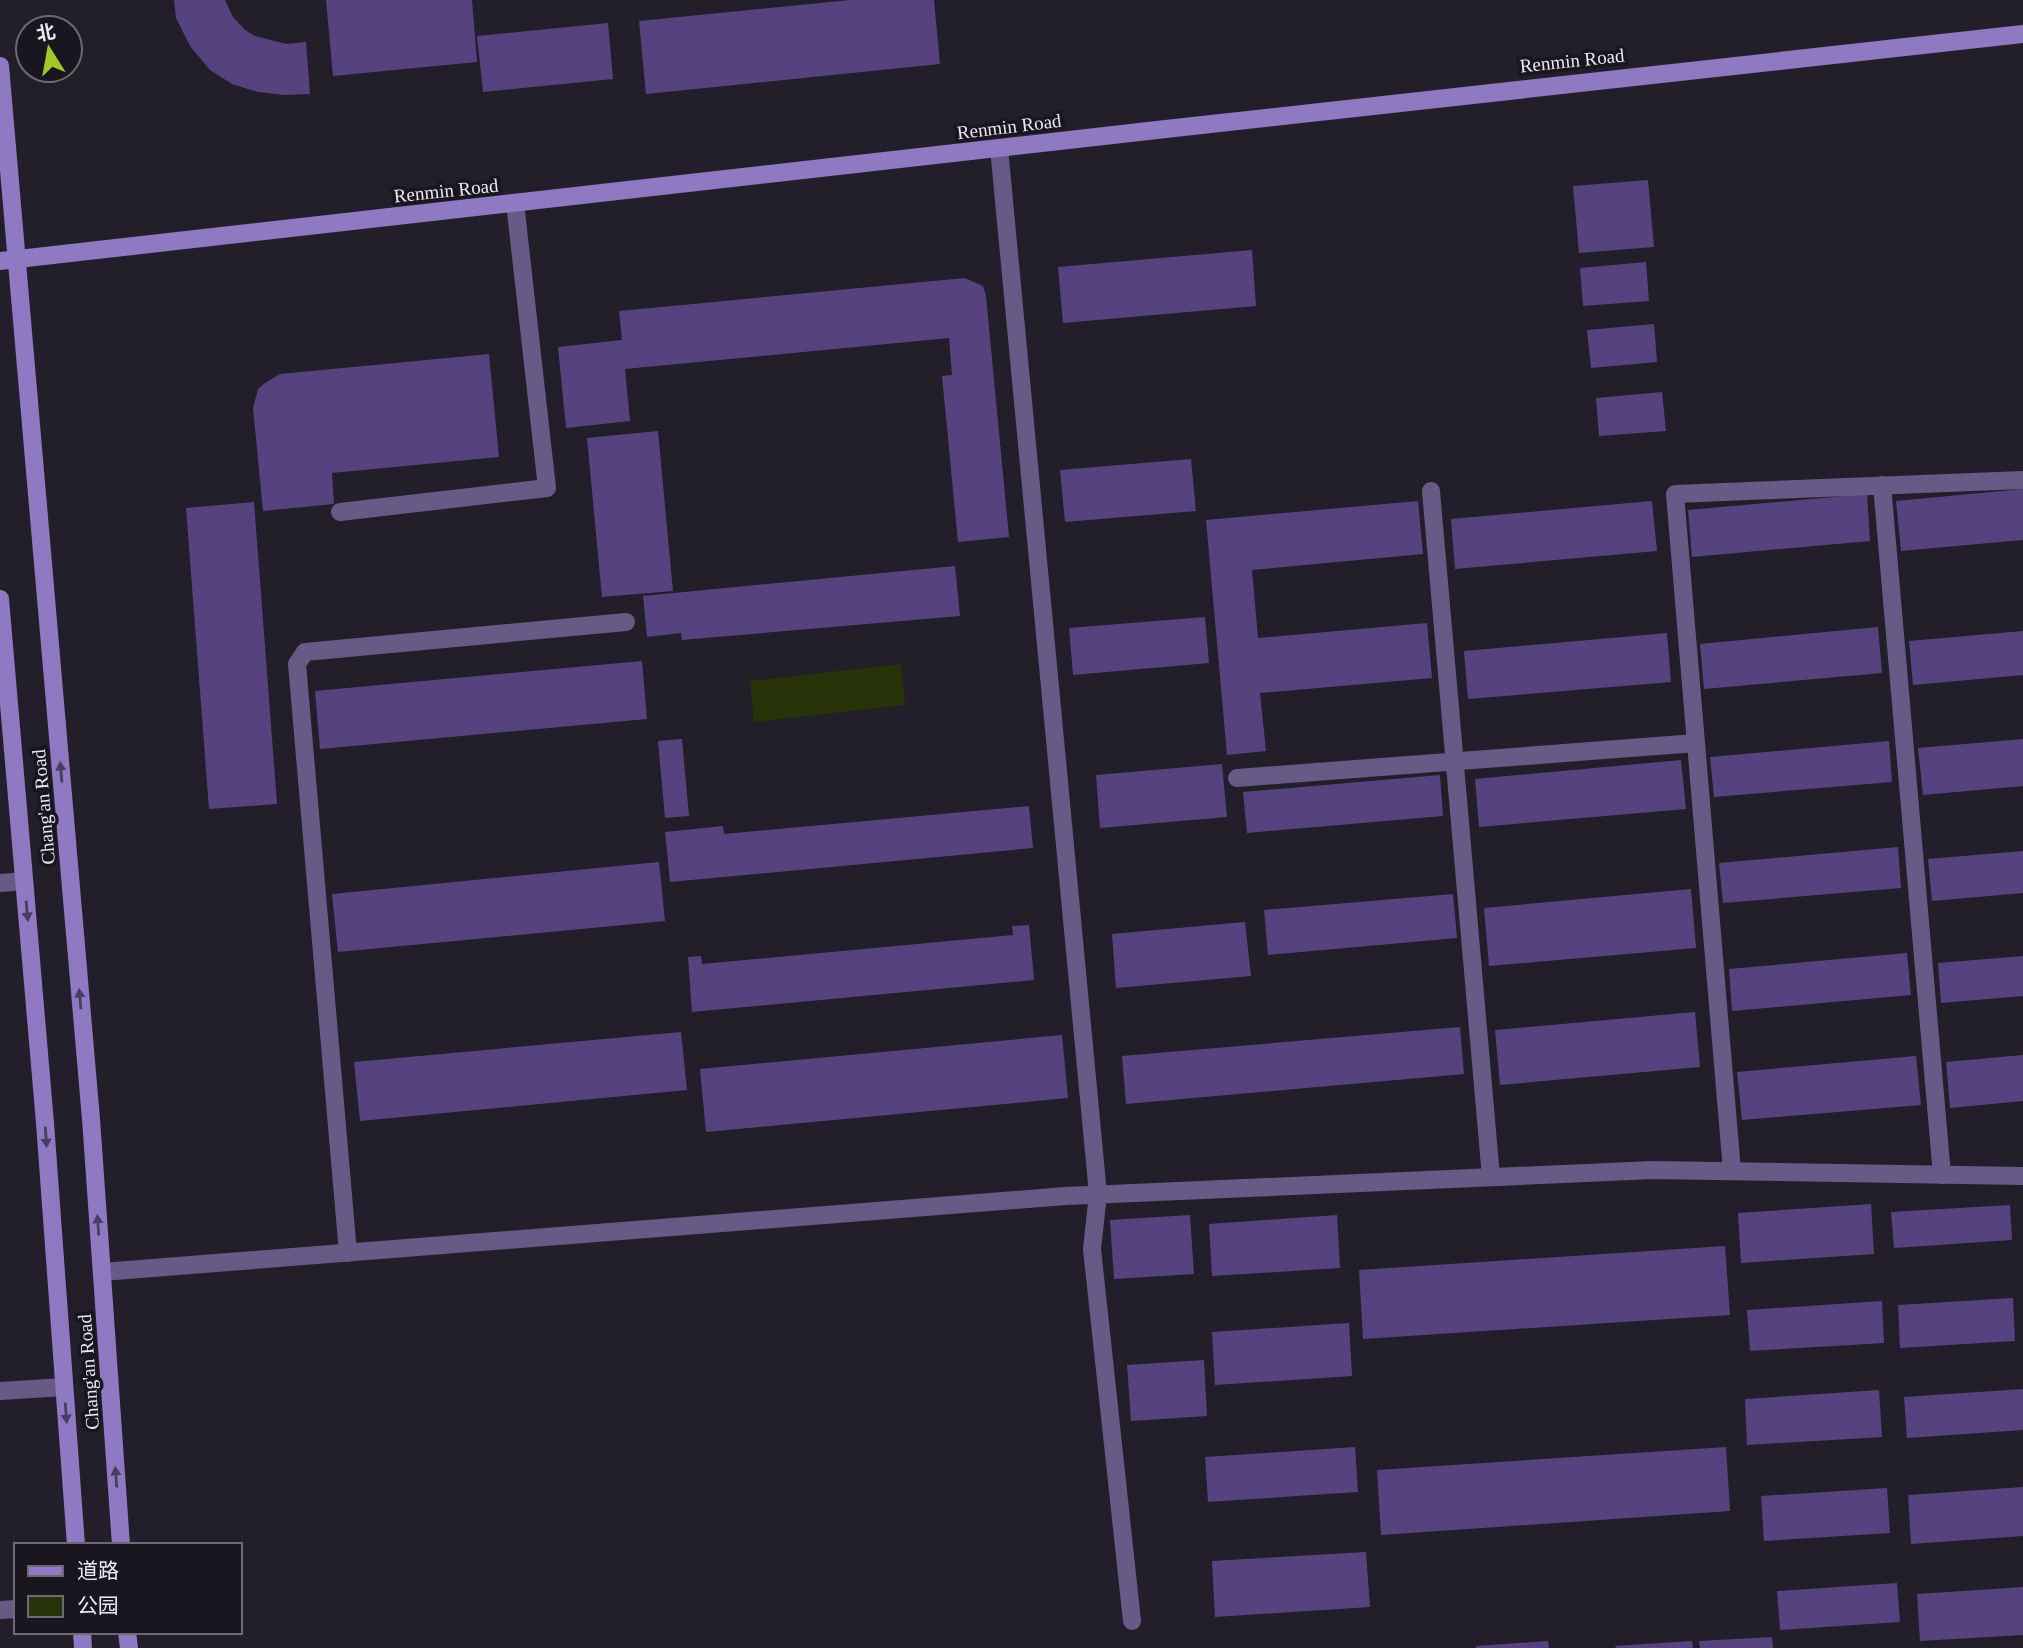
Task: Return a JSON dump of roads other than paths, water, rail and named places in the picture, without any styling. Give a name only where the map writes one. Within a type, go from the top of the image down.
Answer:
[{"type":"main road","name":"Renmin Road","points":[[8,260],[1572,81],[2023,34]]},
{"type":"main road","name":"Chang'an Road","points":[[0,66],[8,260],[88,1092],[121,1543]]},
{"type":"main road","name":"Chang'an Road","points":[[0,598],[76,1543]]},
{"type":"street","points":[[999,148],[1098,1194],[1092,1250],[1132,1621]]},
{"type":"street","points":[[340,512],[547,488],[515,203]]},
{"type":"street","points":[[1732,1171],[1675,494],[2023,480]]},
{"type":"street","points":[[1882,485],[1942,1175]]},
{"type":"street","points":[[1431,491],[1491,1177]]},
{"type":"street","points":[[348,1253],[297,664],[305,652],[626,622]]},
{"type":"street","points":[[1237,778],[1696,743]]},
{"type":"street","points":[[0,883],[24,881]]},
{"type":"street","points":[[102,1272],[1098,1194],[1653,1170],[2023,1176]]},
{"type":"street","points":[[0,1391],[64,1387]]}]
